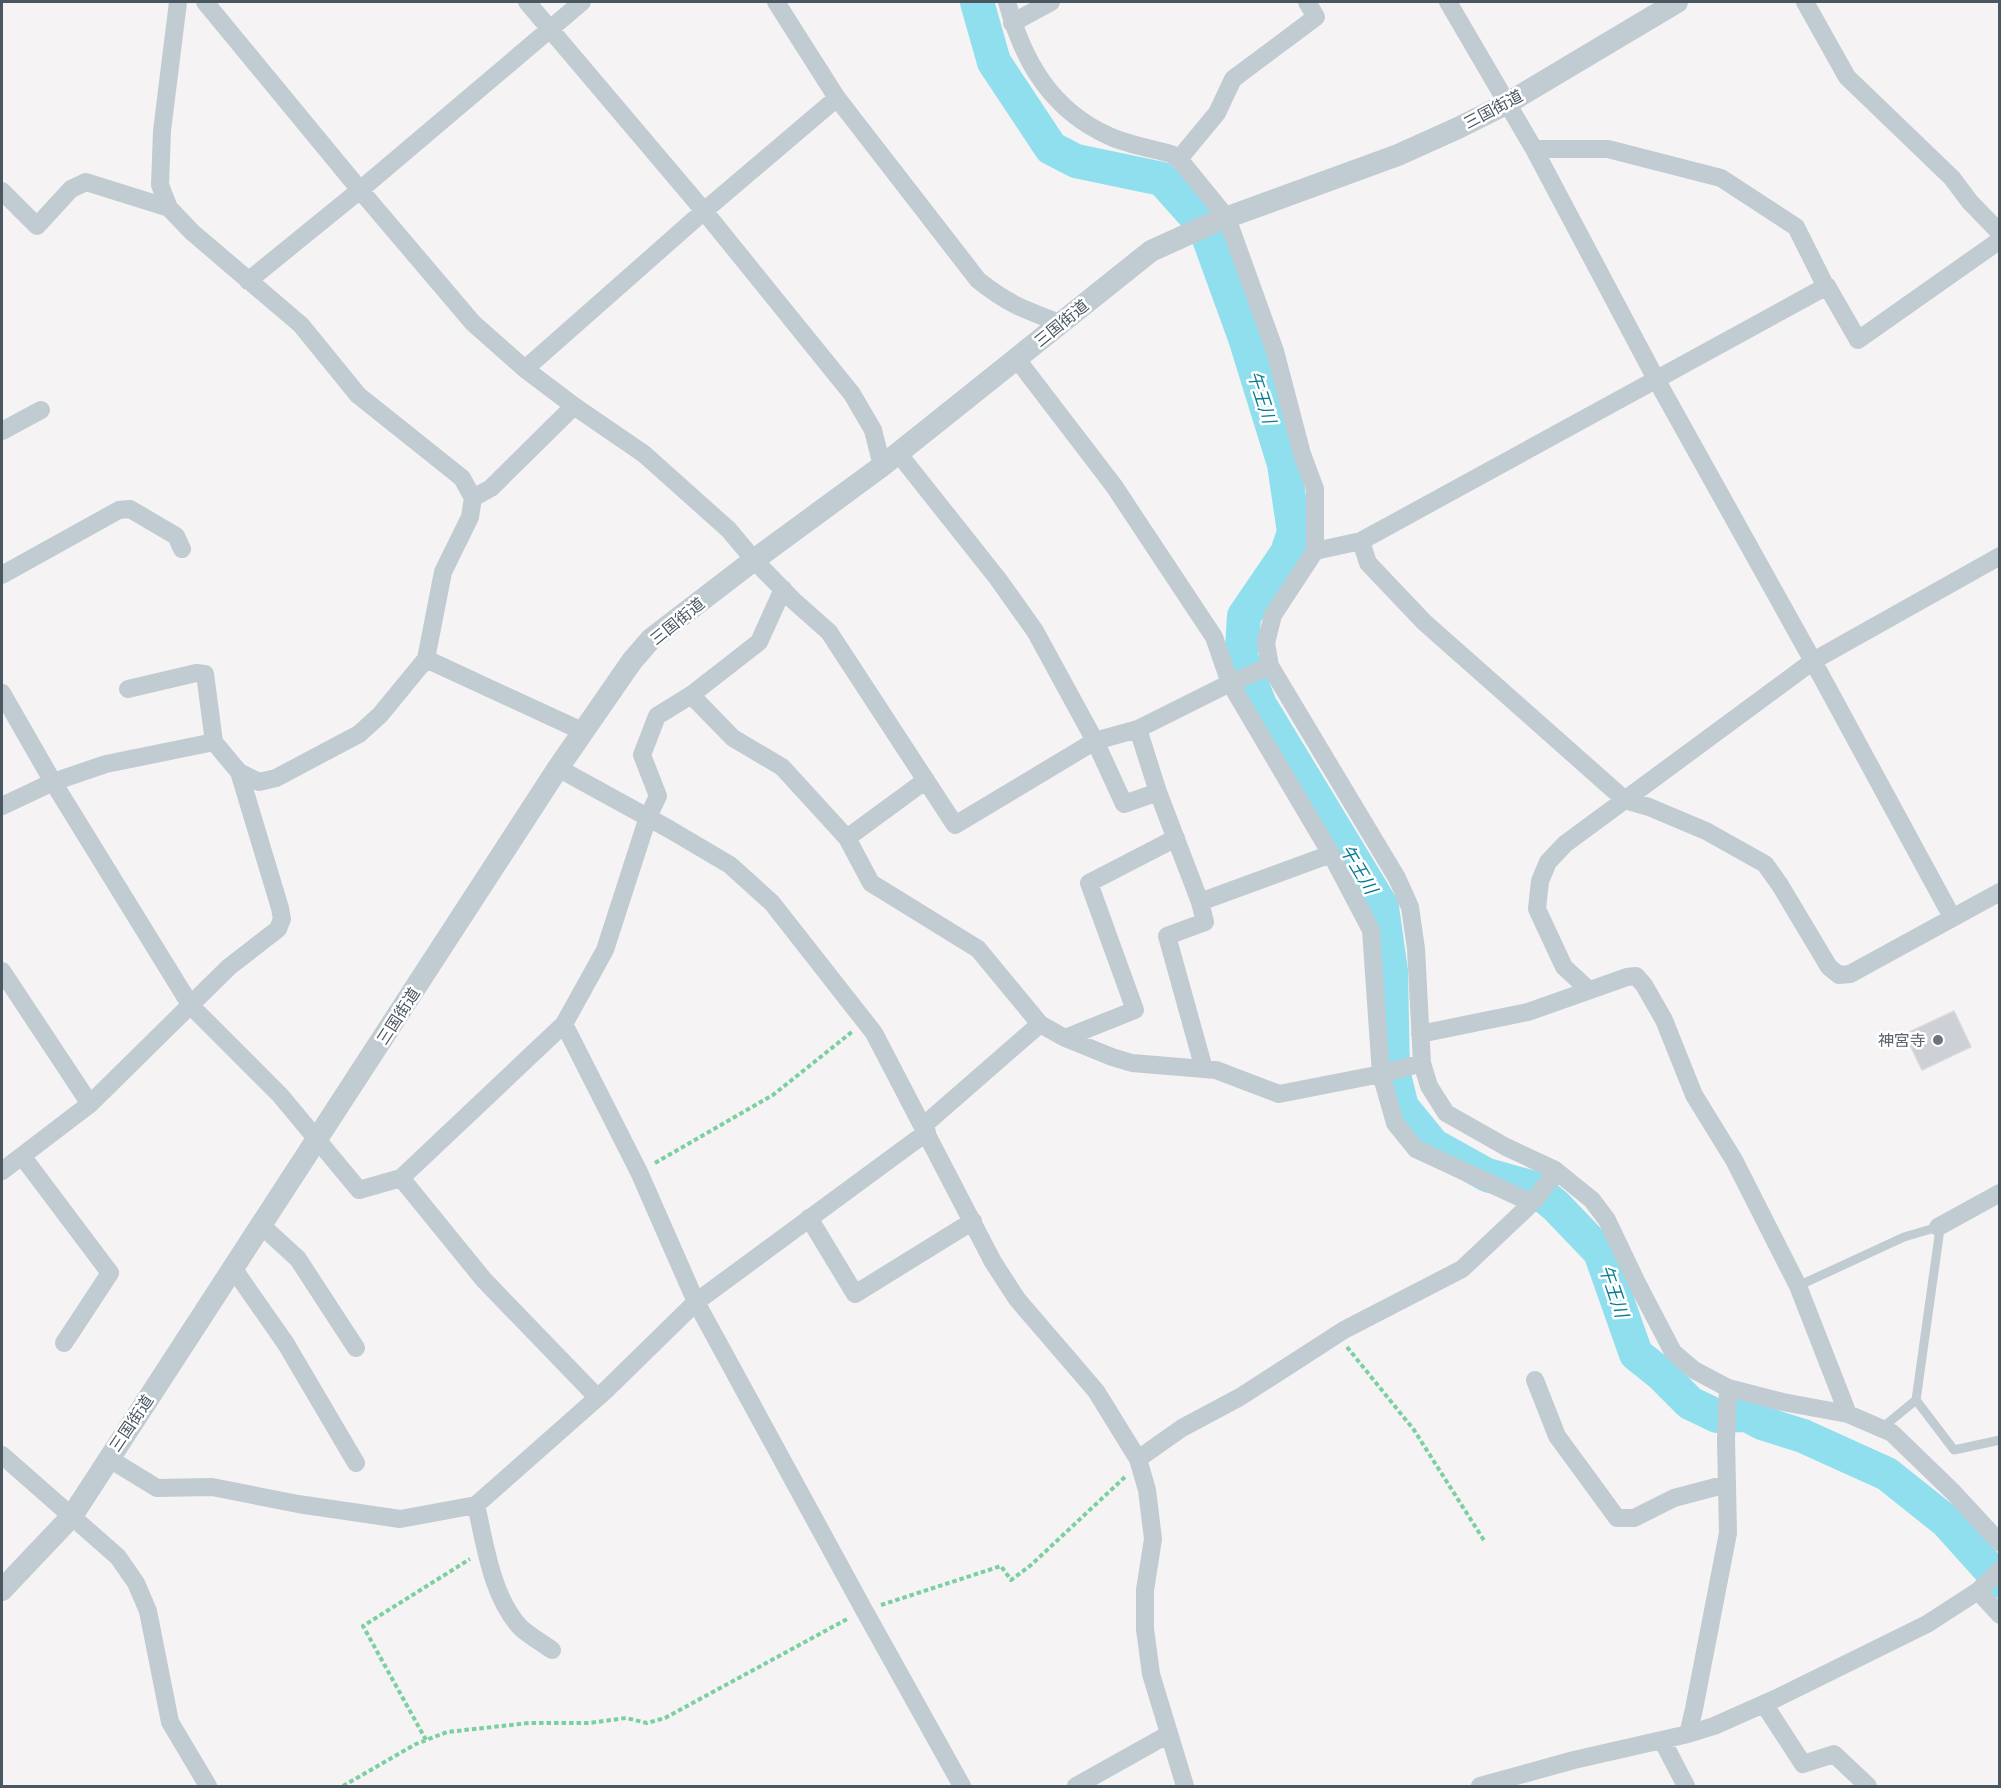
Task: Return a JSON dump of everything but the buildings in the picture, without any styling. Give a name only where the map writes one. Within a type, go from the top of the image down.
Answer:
[{"type":"street","points":[[178,2],[162,131],[160,185],[169,208],[192,232],[301,325],[358,395],[462,478],[473,498],[470,517],[442,572],[426,659],[380,715],[359,734],[276,778],[259,782],[239,772]]},
{"type":"street","points":[[205,2],[473,323],[525,369],[644,454],[729,530],[754,560],[829,632],[955,825],[1095,741],[1138,729],[1267,667]]},
{"type":"street","points":[[527,2],[704,212],[852,394],[890,460],[998,579],[1035,631],[1095,741],[1124,804],[1158,792]]},
{"type":"street","points":[[248,281],[360,190],[582,2]]},
{"type":"street","points":[[776,2],[837,98],[978,280],[1002,299],[1019,308],[1060,323]]},
{"type":"street","points":[[1006,2],[1023,51],[1057,102],[1085,123],[1110,137],[1171,154],[1179,159],[1222,219],[1275,351],[1302,454],[1315,489],[1315,551],[1273,615],[1266,643],[1267,667],[1397,878],[1410,907],[1416,949],[1420,1034],[1418,1064],[1446,1113],[1554,1173],[1592,1200],[1607,1220],[1673,1352],[1694,1371],[1728,1394],[1848,1414],[1892,1433],[1953,1492],[2000,1543]]},
{"type":"street","points":[[1012,23],[1051,2]]},
{"type":"street","points":[[1179,159],[1217,113],[1233,79],[1316,17],[1307,2]]},
{"type":"street","points":[[1448,2],[1534,149],[1656,379],[1952,917]]},
{"type":"street","name":"三国街道","points":[[2,1590],[72,1516],[558,768],[632,661],[651,639],[890,460],[1151,251],[1222,219],[1398,155],[1506,104],[1677,2]]},
{"type":"street","points":[[1805,2],[1852,83],[1952,178],[1970,202],[2000,233]]},
{"type":"street","points":[[525,369],[837,98]]},
{"type":"street","points":[[1534,149],[1608,149],[1721,178],[1796,227],[1826,287],[1858,340],[2000,240]]},
{"type":"street","points":[[2,190],[37,226],[71,189],[86,182],[169,208]]},
{"type":"street","points":[[1315,551],[1361,541],[1826,287]]},
{"type":"street","points":[[1016,358],[1114,486],[1214,637],[1230,683],[1332,854],[1371,930],[1381,1074],[1395,1123],[1416,1149],[1532,1203]]},
{"type":"street","points":[[473,498],[491,488],[574,406]]},
{"type":"street","points":[[2,431],[41,410]]},
{"type":"street","points":[[2,575],[119,510],[130,509],[176,536],[182,549]]},
{"type":"street","points":[[1361,541],[1368,563],[1424,622],[1625,800],[1649,807],[1706,831],[1765,864],[1780,885],[1828,967],[1839,975],[1850,974],[2000,892]]},
{"type":"street","points":[[1589,990],[1564,967],[1537,909],[1540,881],[1548,862],[1565,844],[1813,662],[2000,556]]},
{"type":"street","points":[[2,693],[53,782],[191,1006],[280,1095],[359,1190],[401,1178],[564,1024],[605,950],[648,817],[658,796],[642,754],[657,716],[691,695],[759,642],[783,589]]},
{"type":"street","points":[[426,659],[584,732]]},
{"type":"street","points":[[2,1171],[90,1104],[229,967],[278,929],[282,919],[239,772],[214,742],[205,674],[196,673],[128,689]]},
{"type":"street","points":[[691,695],[733,738],[782,767],[847,838],[871,883],[978,949],[1040,1024],[1065,1038],[1112,1058],[1132,1063],[1216,1070],[1279,1094],[1381,1074],[1418,1064]]},
{"type":"street","points":[[1138,729],[1158,792],[1200,902],[1205,922],[1167,936],[1204,1069]]},
{"type":"street","points":[[2,806],[53,782],[106,764],[214,742]]},
{"type":"street","points":[[558,768],[730,865],[772,903],[874,1033],[993,1262],[1017,1299],[1096,1391],[1139,1461],[1147,1490],[1153,1539],[1145,1590],[1145,1629],[1150,1674],[1185,1786]]},
{"type":"street","points":[[847,838],[926,780]]},
{"type":"street","points":[[1065,1038],[1135,1010],[1089,883],[1176,838]]},
{"type":"street","points":[[1200,902],[1332,854]]},
{"type":"street","points":[[2,971],[90,1104]]},
{"type":"street","points":[[1420,1034],[1528,1012],[1627,977],[1636,976],[1644,985],[1664,1020],[1695,1095],[1734,1160],[1798,1286],[1848,1414]]},
{"type":"street","points":[[564,1024],[639,1172],[696,1302],[962,1786]]},
{"type":"street","points":[[108,1458],[157,1488],[212,1487],[298,1504],[400,1519],[476,1505],[597,1397],[696,1302],[925,1129],[1040,1024]]},
{"type":"street","points":[[22,1156],[110,1273],[64,1343]]},
{"type":"street","points":[[1139,1461],[1182,1428],[1240,1397],[1337,1334],[1462,1269],[1532,1203],[1554,1173]]},
{"type":"street","points":[[401,1178],[484,1281],[597,1397]]},
{"type":"street","points":[[1938,1227],[2000,1193]]},
{"type":"street","points":[[809,1218],[855,1294],[973,1221]]},
{"type":"street","points":[[261,1225],[298,1259],[356,1348]]},
{"type":"street","points":[[233,1268],[286,1344],[356,1463]]},
{"type":"street","points":[[1535,1380],[1557,1436],[1617,1518],[1634,1518],[1674,1498],[1727,1484]]},
{"type":"street","points":[[1688,1734],[1728,1533],[1726,1439],[1728,1394]]},
{"type":"street","points":[[2,1455],[118,1557],[135,1583],[148,1611],[170,1722],[208,1786]]},
{"type":"street","points":[[476,1505],[492,1578],[510,1613],[521,1628],[552,1650]]},
{"type":"street","points":[[1479,1786],[1714,1726],[1927,1624],[1980,1589],[2000,1570]]},
{"type":"street","points":[[1980,1589],[2000,1615]]},
{"type":"street","points":[[1764,1704],[1803,1764],[1834,1754],[1868,1786]]},
{"type":"street","points":[[1076,1786],[1169,1734]]},
{"type":"street","points":[[1662,1740],[1686,1786]]},
{"type":"lane","points":[[1798,1286],[1904,1236],[1938,1227],[1939,1236],[1917,1400],[1883,1428]]},
{"type":"lane","points":[[1917,1400],[1953,1450],[2000,1440]]},
{"type":"path","points":[[639,1172],[773,1095],[865,1021]]},
{"type":"path","points":[[1337,1334],[1414,1430],[1485,1542]]},
{"type":"path","points":[[343,1786],[416,1744],[447,1732],[529,1723],[589,1723],[626,1718],[647,1723],[665,1718],[864,1610],[1001,1566],[1011,1580],[1031,1565],[1139,1461]]},
{"type":"path","points":[[426,1740],[363,1626],[458,1569],[486,1548]]},
{"type":"waterway","name":"午王川","points":[[977,2],[994,62],[1051,148],[1076,161],[1162,179],[1196,217],[1208,236],[1245,338],[1284,464],[1294,532],[1287,553],[1244,616],[1240,654],[1260,705],[1382,907],[1391,971],[1393,1071],[1402,1107],[1433,1145],[1487,1175],[1534,1188],[1556,1206],[1600,1252],[1636,1354],[1661,1374],[1690,1403],[1717,1416],[1747,1415],[1762,1423],[1803,1436],[1887,1474],[1946,1521],[2000,1581]]},
{"type":"place","name":"神宮寺","points":[[1938,1040]]}]
